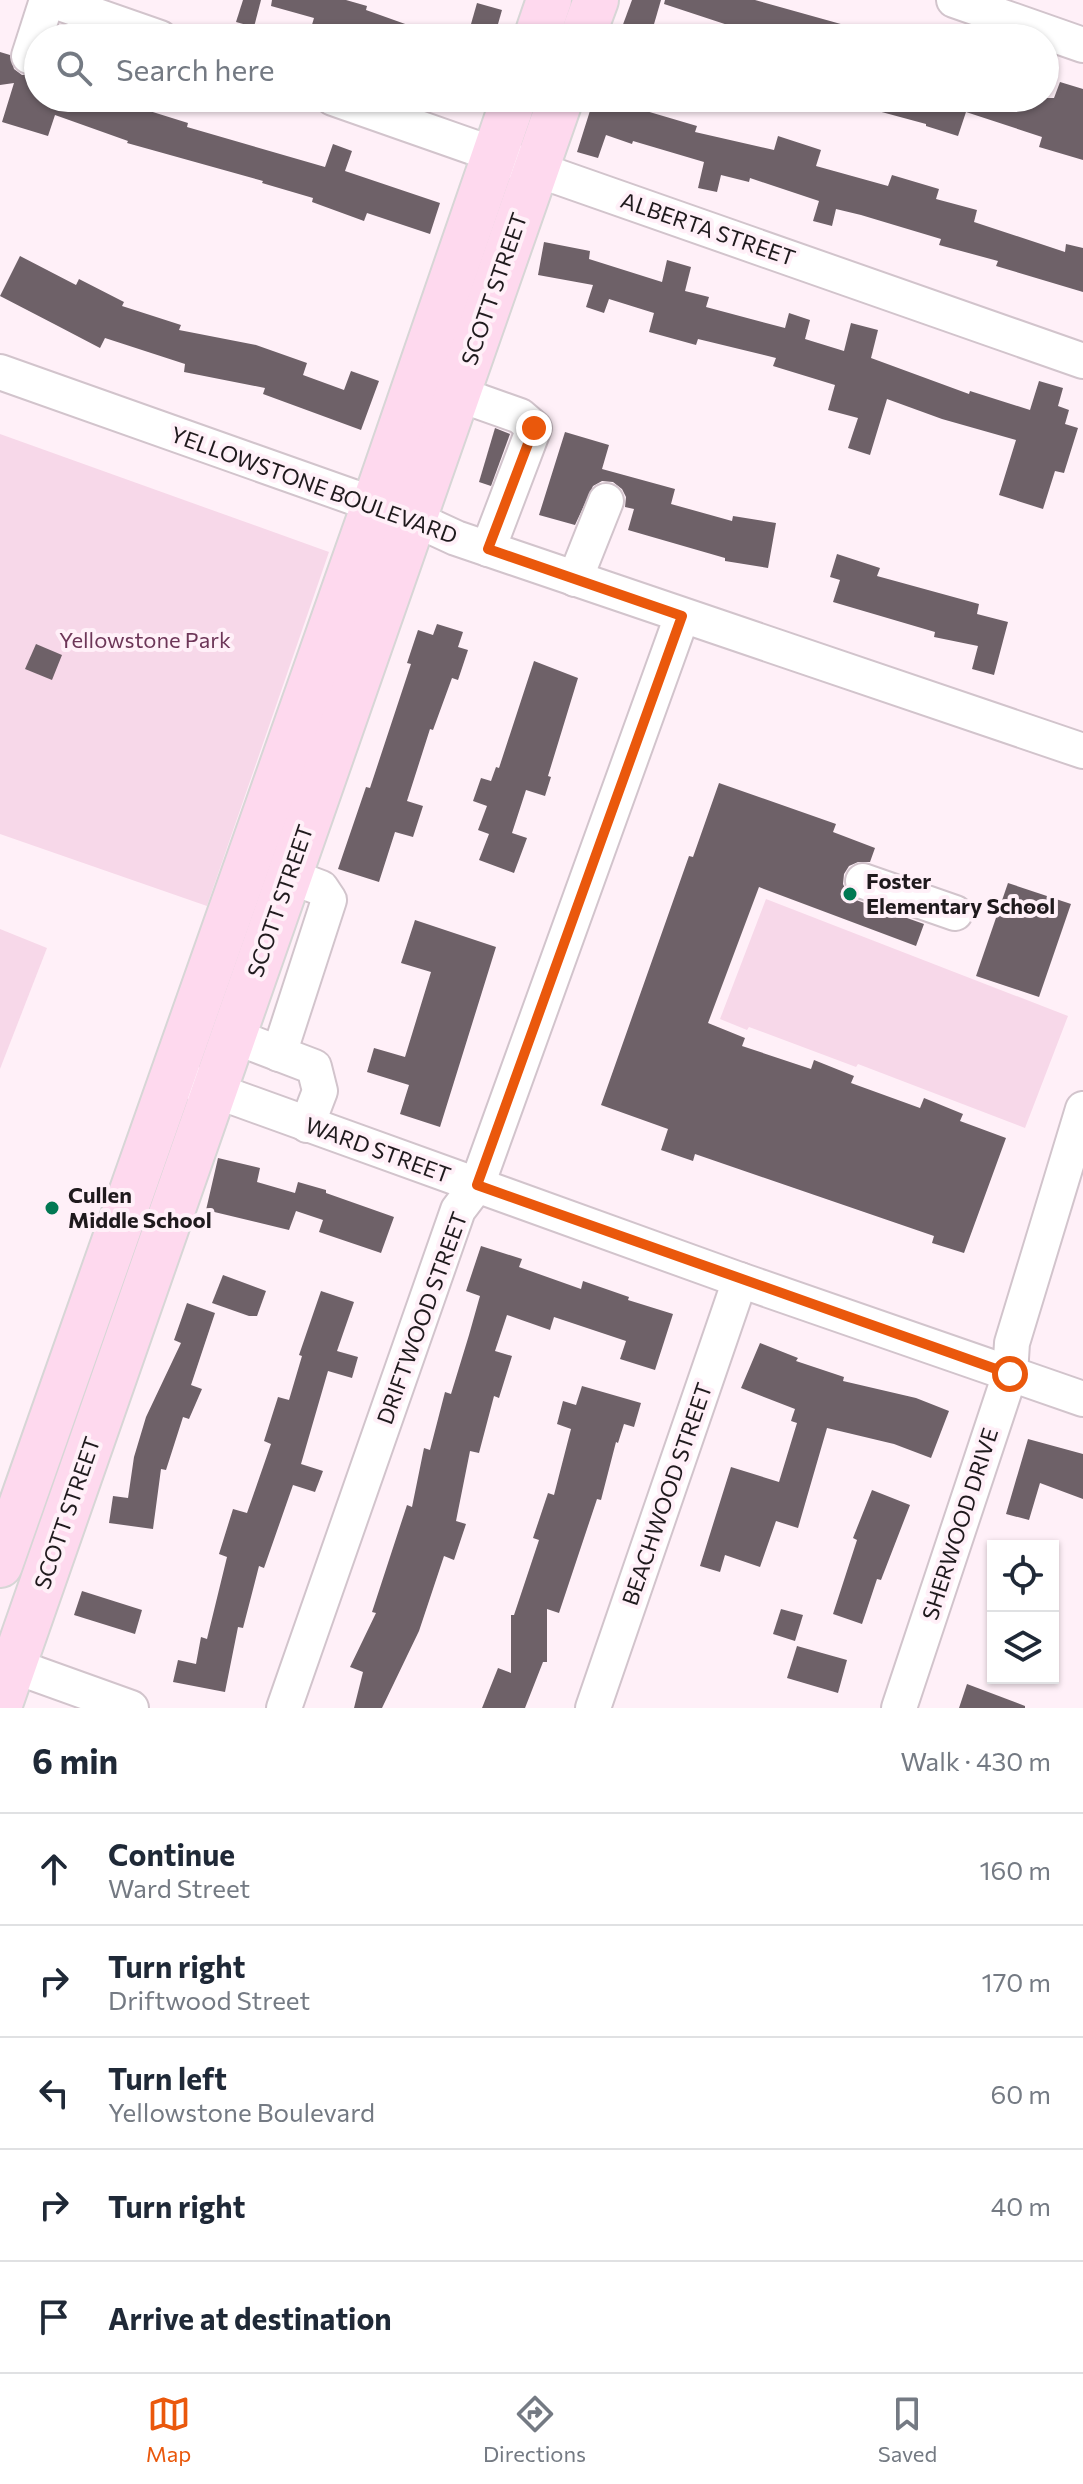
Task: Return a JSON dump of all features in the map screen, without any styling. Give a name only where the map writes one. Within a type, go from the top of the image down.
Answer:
[{"type":"main road","points":[[541,24],[549,0]]},
{"type":"main road","points":[[587,24],[596,0]]},
{"type":"main road","name":"SCOTT STREET","points":[[0,1565],[374,505],[509,112]]},
{"type":"main road","name":"SCOTT STREET","points":[[5,1676],[556,112]]},
{"type":"main road","points":[[252,850],[291,871]]},
{"type":"street","points":[[40,24],[49,0],[119,24]]},
{"type":"street","points":[[954,0],[1023,24]]},
{"type":"street","points":[[1059,37],[1083,45]]},
{"type":"street","name":"ALBERTA STREET","points":[[373,112],[1083,361]]},
{"type":"street","name":"YELLOWSTONE BOULEVARD","points":[[0,372],[415,519],[456,538],[1083,751]]},
{"type":"street","points":[[458,394],[520,416],[534,428],[488,549]]},
{"type":"street","points":[[575,579],[606,501]]},
{"type":"street","name":"DRIFTWOOD STREET","points":[[284,1708],[458,1210],[477,1185],[682,616]]},
{"type":"street","points":[[279,1054],[329,900],[321,888],[291,871]]},
{"type":"street","points":[[863,881],[955,913]]},
{"type":"street","points":[[233,1036],[314,1067],[320,1091],[307,1125]]},
{"type":"street","name":"WARD STREET","points":[[172,1076],[740,1280],[1083,1399]]},
{"type":"street","name":"SHERWOOD DRIVE","points":[[899,1708],[1010,1374],[1012,1343],[1083,1109]]},
{"type":"street","name":"BEACHWOOD STREET","points":[[593,1708],[740,1280]]},
{"type":"street","points":[[5,1676],[131,1708]]},
{"type":"green space","name":"Yellowstone Park","points":[[0,434],[329,552],[207,906],[0,834]]},
{"type":"green space","points":[[766,899],[1068,1016],[1025,1128],[858,1064],[856,1067],[720,1019]]},
{"type":"green space","points":[[0,929],[47,948],[0,1069]]},
{"type":"building","points":[[243,0],[261,0],[255,24],[236,22]]},
{"type":"building","points":[[272,0],[346,0],[405,24],[312,24],[314,18],[271,6]]},
{"type":"building","points":[[632,0],[661,0],[654,24],[623,24]]},
{"type":"building","points":[[665,0],[755,0],[841,24],[725,24],[664,4]]},
{"type":"building","points":[[477,3],[502,10],[498,24],[471,24]]},
{"type":"building","points":[[0,52],[10,55],[14,69],[24,75],[24,112],[153,112],[188,123],[187,127],[325,167],[333,144],[352,151],[345,171],[440,203],[430,234],[367,213],[364,221],[312,202],[313,198],[127,143],[55,115],[48,136],[2,122],[14,83],[0,85]]},
{"type":"building","points":[[1060,82],[1083,89],[1083,160],[1039,147],[1042,137],[966,112],[1059,112]]},
{"type":"building","points":[[590,112],[650,112],[697,126],[695,132],[774,150],[778,136],[821,150],[816,166],[888,186],[892,175],[939,189],[936,199],[977,210],[974,222],[1065,252],[1066,244],[1083,248],[1083,292],[996,266],[998,261],[939,245],[941,239],[861,215],[836,209],[832,226],[813,221],[819,201],[750,178],[749,182],[721,175],[717,192],[698,188],[704,162],[633,141],[632,144],[606,135],[598,158],[577,152]]},
{"type":"building","points":[[882,112],[966,112],[958,136]]},
{"type":"building","points":[[544,242],[590,251],[589,259],[662,282],[667,260],[691,267],[685,291],[709,297],[706,307],[785,328],[789,313],[810,320],[805,339],[844,351],[851,323],[878,330],[871,358],[969,394],[970,391],[1030,410],[1039,381],[1063,388],[1058,406],[1069,410],[1065,424],[1078,428],[1064,473],[1055,471],[1043,509],[999,495],[1016,440],[942,419],[887,399],[870,455],[848,448],[858,418],[828,410],[835,385],[773,366],[776,358],[698,339],[696,345],[649,332],[654,313],[609,299],[604,313],[586,307],[593,285],[538,275]]},
{"type":"building","points":[[20,256],[76,285],[79,279],[124,302],[122,306],[181,325],[179,330],[256,345],[307,363],[303,375],[344,390],[351,371],[379,381],[361,430],[263,394],[265,388],[184,372],[185,364],[105,338],[100,348],[0,296]]},
{"type":"building","points":[[495,428],[510,434],[491,486],[479,482]]},
{"type":"building","points":[[565,432],[609,445],[602,469],[675,489],[671,504],[732,521],[733,516],[776,523],[768,568],[725,561],[725,558],[628,530],[634,509],[625,507],[626,497],[613,482],[602,481],[593,486],[575,525],[539,515]]},
{"type":"building","points":[[837,554],[880,568],[877,576],[979,604],[977,614],[1008,622],[994,675],[972,669],[978,646],[934,637],[935,632],[833,602],[840,580],[830,577]]},
{"type":"building","points":[[437,624],[463,632],[458,647],[468,650],[458,680],[452,678],[433,730],[430,729],[407,801],[423,806],[413,837],[395,832],[379,882],[338,869],[366,787],[370,788],[411,664],[407,663],[418,630],[433,635]]},
{"type":"building","points":[[36,644],[62,655],[52,680],[25,669]]},
{"type":"building","points":[[534,661],[578,678],[548,776],[551,777],[545,796],[526,790],[512,833],[527,838],[514,873],[479,860],[489,834],[478,830],[487,806],[473,801],[481,778],[491,781],[496,767],[499,768]]},
{"type":"building","points":[[719,783],[836,824],[833,832],[875,848],[870,862],[849,866],[844,874],[843,884],[847,893],[856,900],[924,924],[916,946],[759,887],[708,1023],[745,1038],[742,1046],[811,1069],[814,1060],[854,1076],[851,1083],[920,1108],[924,1098],[963,1114],[960,1121],[1006,1138],[964,1253],[932,1243],[934,1236],[695,1154],[693,1161],[661,1150],[668,1129],[601,1105],[689,856],[693,857]]},
{"type":"building","points":[[1008,883],[1071,904],[1039,997],[976,976]]},
{"type":"building","points":[[415,920],[496,947],[440,1127],[400,1114],[409,1085],[367,1072],[374,1048],[405,1057],[431,972],[401,963]]},
{"type":"building","points":[[218,1158],[260,1168],[257,1182],[295,1193],[298,1182],[394,1217],[381,1253],[319,1232],[323,1220],[296,1211],[289,1230],[206,1210]]},
{"type":"building","points":[[481,1246],[522,1259],[519,1267],[581,1289],[583,1281],[673,1314],[655,1370],[620,1359],[626,1341],[554,1317],[550,1330],[507,1315],[495,1351],[512,1356],[499,1398],[494,1396],[479,1453],[470,1451],[456,1521],[466,1524],[454,1560],[444,1556],[419,1631],[382,1708],[354,1708],[363,1672],[350,1667],[376,1613],[372,1612],[407,1505],[412,1507],[424,1448],[430,1450],[445,1392],[451,1394],[480,1296],[466,1291]]},
{"type":"building","points":[[223,1275],[266,1291],[257,1316],[212,1303]]},
{"type":"building","points":[[321,1291],[354,1302],[337,1351],[358,1357],[352,1378],[328,1371],[301,1464],[323,1471],[315,1492],[293,1485],[264,1568],[259,1566],[243,1628],[238,1627],[225,1692],[173,1682],[178,1660],[196,1664],[201,1637],[207,1639],[227,1557],[219,1554],[233,1509],[247,1513],[271,1444],[264,1441],[278,1397],[289,1400],[302,1356],[299,1355]]},
{"type":"building","points":[[187,1303],[215,1313],[191,1385],[202,1389],[189,1419],[183,1417],[166,1470],[161,1469],[153,1529],[109,1523],[113,1496],[128,1498],[134,1457],[146,1417],[181,1343],[174,1340]]},
{"type":"building","points":[[760,1343],[798,1358],[796,1361],[844,1377],[843,1381],[916,1398],[949,1411],[931,1458],[894,1444],[827,1428],[798,1528],[776,1521],[760,1567],[725,1555],[720,1572],[700,1566],[731,1467],[779,1482],[797,1423],[791,1421],[795,1409],[741,1388]]},
{"type":"building","points":[[582,1386],[641,1403],[634,1427],[624,1424],[616,1442],[601,1500],[597,1499],[559,1613],[547,1609],[547,1662],[543,1662],[525,1708],[482,1708],[498,1668],[511,1673],[511,1615],[514,1615],[539,1540],[533,1538],[548,1493],[554,1495],[571,1429],[557,1424],[563,1401],[576,1405]]},
{"type":"building","points":[[1028,1439],[1083,1454],[1083,1499],[1040,1483],[1029,1520],[1006,1514]]},
{"type":"building","points":[[872,1490],[910,1505],[881,1580],[877,1579],[862,1624],[833,1614],[857,1540],[853,1538]]},
{"type":"building","points":[[82,1591],[142,1610],[135,1634],[74,1615]]},
{"type":"building","points":[[781,1609],[803,1615],[795,1641],[773,1634]]},
{"type":"building","points":[[797,1646],[847,1660],[838,1693],[787,1678]]},
{"type":"building","points":[[967,1684],[1025,1706],[1025,1708],[959,1708]]},
{"type":"place","name":"Foster Elementary School","points":[[850,894]]},
{"type":"place","name":"Cullen Middle School","points":[[52,1208]]},
{"type":"route","points":[[534,428],[488,549],[682,616],[477,1185],[1010,1374]]}]
